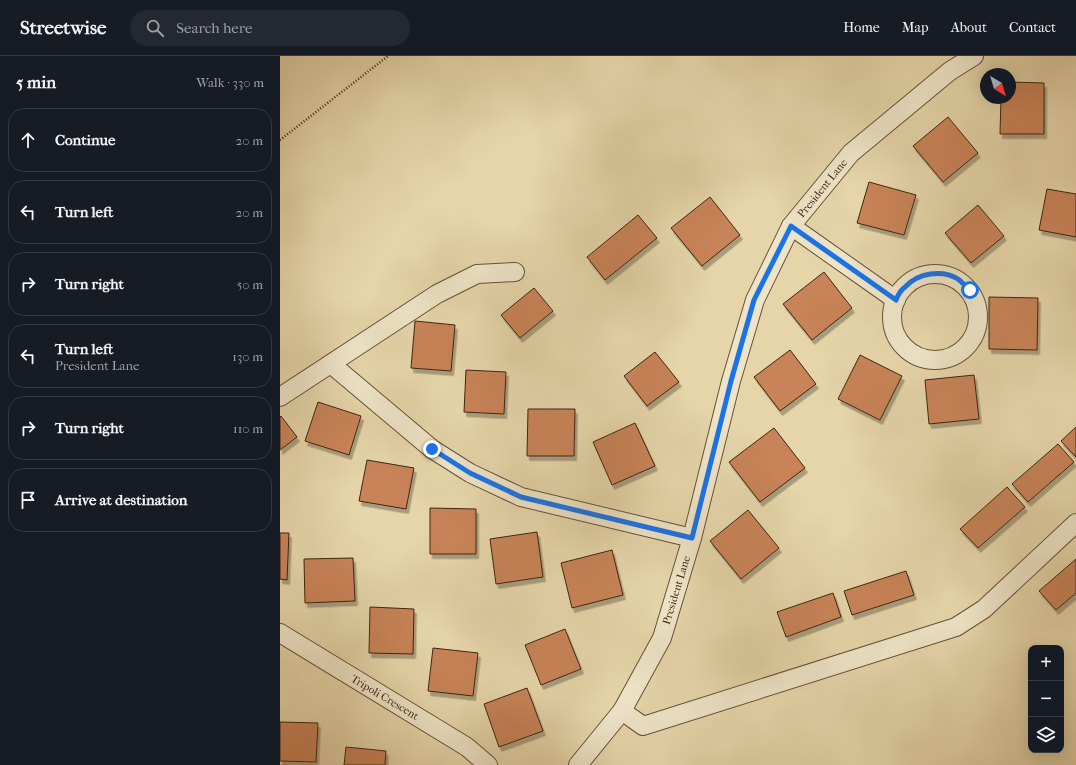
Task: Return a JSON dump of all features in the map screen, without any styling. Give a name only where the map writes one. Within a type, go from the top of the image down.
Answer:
[{"type":"street","name":"President Lane","points":[[578,765],[622,711],[662,638],[692,538],[731,381],[754,300],[791,226],[851,153],[950,71],[974,56]]},
{"type":"street","points":[[791,226],[896,300]]},
{"type":"street","points":[[280,397],[437,294],[477,274],[515,272]]},
{"type":"street","points":[[930,274],[945,274],[958,279],[970,290],[977,304],[979,318],[976,333],[972,341],[965,349],[952,357],[938,360],[920,358],[908,351],[898,339],[894,331],[892,316],[896,300],[904,287],[916,278],[930,274]]},
{"type":"street","points":[[331,364],[432,449],[470,473],[521,497],[692,538]]},
{"type":"street","points":[[622,711],[643,726],[956,627],[984,609],[1076,523]]},
{"type":"street","name":"Tripoli Crescent","points":[[280,633],[467,747],[488,765]]},
{"type":"path","points":[[280,140],[388,56]]},
{"type":"building","points":[[1016,82],[1044,83],[1044,134],[1000,134],[1001,104],[1016,104]]},
{"type":"building","points":[[948,117],[978,153],[943,182],[913,146]]},
{"type":"building","points":[[869,182],[916,195],[904,235],[857,223]]},
{"type":"building","points":[[1047,189],[1076,194],[1076,237],[1039,230]]},
{"type":"building","points":[[710,197],[740,235],[702,266],[671,228]]},
{"type":"building","points":[[978,205],[1004,236],[971,263],[945,233]]},
{"type":"building","points":[[638,215],[657,238],[605,280],[587,257]]},
{"type":"building","points":[[824,272],[852,308],[812,340],[783,304]]},
{"type":"building","points":[[534,288],[553,311],[520,338],[501,315]]},
{"type":"building","points":[[989,297],[1038,298],[1037,350],[989,349]]},
{"type":"building","points":[[415,321],[455,325],[451,371],[411,368]]},
{"type":"building","points":[[790,350],[816,384],[780,411],[754,377]]},
{"type":"building","points":[[655,352],[679,382],[647,406],[624,376]]},
{"type":"building","points":[[860,355],[902,376],[880,420],[838,399]]},
{"type":"building","points":[[466,370],[506,372],[504,414],[464,412]]},
{"type":"building","points":[[974,375],[979,419],[929,424],[925,380]]},
{"type":"building","points":[[318,402],[361,416],[349,455],[305,441]]},
{"type":"building","points":[[528,409],[575,409],[574,456],[527,456]]},
{"type":"building","points":[[281,416],[297,437],[280,450],[280,417]]},
{"type":"building","points":[[635,423],[655,466],[612,485],[593,442]]},
{"type":"building","points":[[1076,427],[1076,457],[1061,441]]},
{"type":"building","points":[[774,428],[805,468],[760,502],[729,462]]},
{"type":"building","points":[[1058,444],[1074,462],[1028,502],[1012,484]]},
{"type":"building","points":[[367,460],[414,468],[406,509],[359,501]]},
{"type":"building","points":[[1007,487],[1025,507],[978,548],[960,529]]},
{"type":"building","points":[[430,508],[476,509],[476,554],[430,554]]},
{"type":"building","points":[[748,510],[779,548],[741,579],[710,541]]},
{"type":"building","points":[[537,532],[543,577],[496,584],[490,539]]},
{"type":"building","points":[[280,533],[289,533],[287,580],[280,579]]},
{"type":"building","points":[[612,550],[623,595],[572,608],[561,563]]},
{"type":"building","points":[[353,558],[355,601],[305,603],[304,559]]},
{"type":"building","points":[[1076,559],[1076,593],[1056,610],[1039,591]]},
{"type":"building","points":[[906,571],[914,595],[852,615],[844,591]]},
{"type":"building","points":[[833,593],[841,617],[786,637],[777,612]]},
{"type":"building","points":[[370,607],[414,609],[413,654],[369,653]]},
{"type":"building","points":[[565,629],[581,669],[541,685],[525,645]]},
{"type":"building","points":[[433,648],[478,653],[473,696],[428,691]]},
{"type":"building","points":[[527,688],[543,731],[499,747],[484,704]]},
{"type":"building","points":[[280,722],[318,723],[316,762],[280,761]]},
{"type":"building","points":[[346,747],[386,751],[385,765],[344,765]]},
{"type":"route","points":[[432,449],[470,473],[521,497],[692,538],[731,381],[754,300],[791,226],[896,300],[904,287],[916,278],[930,274],[945,274],[958,279],[970,290]]}]
